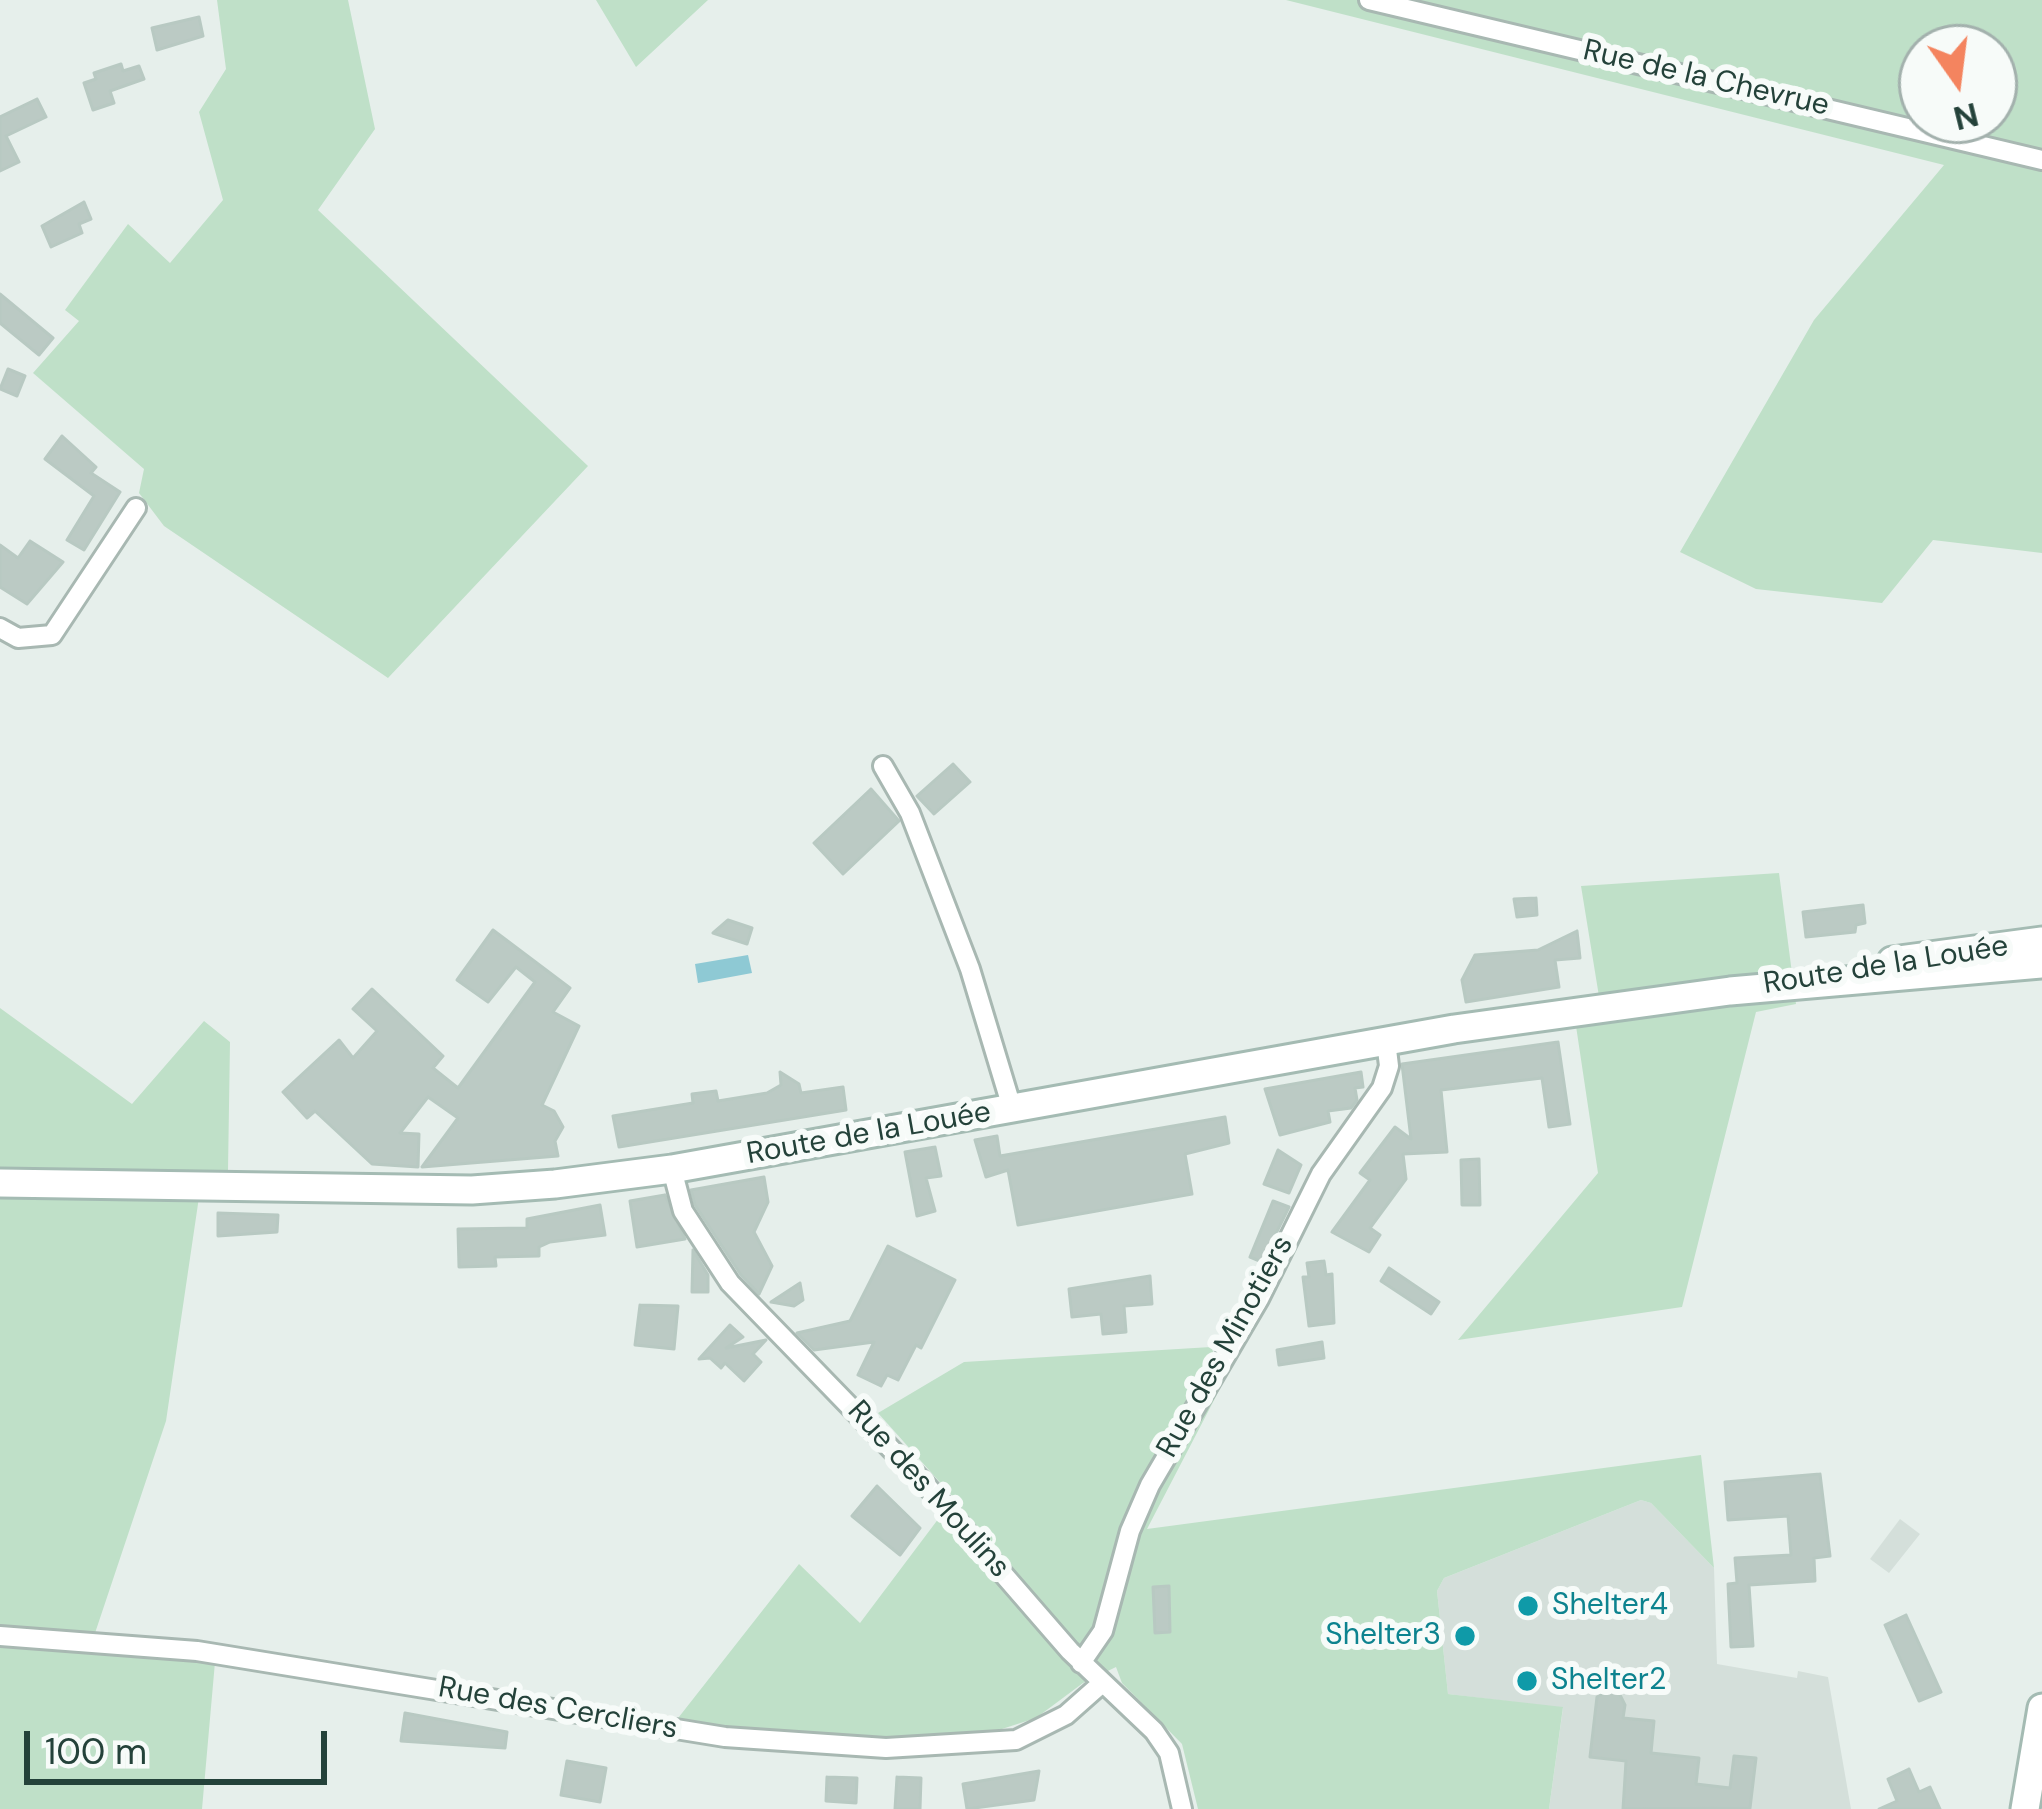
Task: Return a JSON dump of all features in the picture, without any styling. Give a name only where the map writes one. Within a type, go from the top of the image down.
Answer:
[{"type":"main road","name":"Route de la Louée","points":[[1730,992],[1876,963],[2042,941]]},
{"type":"main road","name":"Route de la Louée","points":[[0,1183],[472,1190],[672,1169],[1386,1041],[1730,992],[2042,964]]},
{"type":"main road","points":[[2025,1809],[2042,1708]]},
{"type":"street","name":"Rue de la Chevrue","points":[[1370,0],[2042,160]]},
{"type":"street","points":[[0,628],[18,638],[52,635],[136,508]]},
{"type":"street","points":[[883,766],[910,813],[970,969],[1012,1108]]},
{"type":"street","name":"Rue des Minotiers","points":[[1081,1663],[1103,1631],[1130,1531],[1150,1485],[1259,1299],[1321,1174],[1382,1088],[1389,1066],[1386,1041]]},
{"type":"street","name":"Rue des Moulins","points":[[672,1169],[683,1211],[730,1283],[925,1484],[1081,1663],[1154,1732],[1169,1753],[1182,1809]]},
{"type":"street","name":"Rue des Cercliers","points":[[0,1636],[123,1642],[233,1655],[725,1737],[886,1748],[1016,1740],[1066,1715],[1101,1684]]},
{"type":"shaded area","points":[[1641,1500],[1651,1503],[1714,1568],[1717,1664],[1797,1678],[1798,1671],[1828,1677],[1851,1809],[1549,1809],[1563,1708],[1448,1694],[1437,1591],[1444,1578]]},
{"type":"shaded area","points":[[1900,1519],[1920,1534],[1889,1573],[1870,1559]]},
{"type":"green space","points":[[217,0],[348,0],[375,129],[318,210],[588,466],[388,678],[164,526],[139,493],[144,469],[33,373],[79,321],[65,310],[128,224],[170,263],[223,200],[199,112],[226,69]]},
{"type":"green space","points":[[596,0],[708,0],[636,67]]},
{"type":"green space","points":[[1286,0],[2042,0],[2042,553],[1933,540],[1882,603],[1756,589],[1680,552],[1814,320],[1944,165]]},
{"type":"green space","points":[[1779,873],[1796,1004],[1756,1012],[1682,1307],[1458,1340],[1598,1173],[1576,1026],[1603,1021],[1581,886]]},
{"type":"green space","points":[[0,1008],[132,1104],[204,1021],[230,1042],[228,1170],[203,1170],[166,1421],[89,1651],[215,1662],[202,1809],[0,1809]]},
{"type":"green space","points":[[1211,1347],[1225,1379],[1147,1529],[1701,1455],[1714,1568],[1651,1503],[1641,1500],[1444,1578],[1437,1591],[1448,1694],[1563,1707],[1549,1809],[1198,1809],[1182,1744],[1122,1683],[1116,1667],[1083,1683],[1036,1718],[974,1738],[863,1742],[675,1722],[799,1564],[860,1623],[954,1498],[878,1413],[964,1362]]},
{"type":"water","points":[[748,955],[752,973],[698,983],[695,964]]},
{"type":"building","points":[[199,17],[203,36],[157,50],[152,28]]},
{"type":"building","points":[[121,64],[123,71],[139,66],[144,79],[110,91],[114,103],[93,110],[84,83],[96,79],[94,73]]},
{"type":"building","points":[[37,99],[46,117],[6,136],[19,162],[0,171],[0,117]]},
{"type":"building","points":[[84,202],[91,219],[79,224],[82,233],[51,247],[42,226]]},
{"type":"building","points":[[0,294],[53,338],[39,355],[0,323]]},
{"type":"building","points":[[8,369],[25,376],[17,396],[0,389]]},
{"type":"building","points":[[62,436],[96,467],[91,473],[120,492],[84,550],[67,540],[94,496],[45,459]]},
{"type":"building","points":[[30,541],[63,562],[27,604],[0,587],[0,545],[18,558]]},
{"type":"building","points":[[953,764],[970,782],[934,814],[917,796]]},
{"type":"building","points":[[871,789],[899,821],[843,874],[814,843]]},
{"type":"building","points":[[1536,898],[1537,915],[1517,917],[1514,899]]},
{"type":"building","points":[[1863,905],[1865,923],[1856,925],[1855,932],[1806,937],[1803,912]]},
{"type":"building","points":[[728,920],[752,928],[747,944],[713,933]]},
{"type":"building","points":[[493,930],[570,988],[553,1012],[579,1026],[542,1105],[554,1111],[563,1127],[555,1141],[558,1156],[422,1167],[458,1118],[428,1097],[400,1133],[419,1134],[418,1167],[372,1164],[315,1111],[307,1118],[283,1092],[339,1040],[353,1058],[377,1031],[353,1009],[372,989],[443,1056],[433,1068],[458,1088],[535,982],[516,967],[488,1002],[457,980]]},
{"type":"building","points":[[1577,931],[1580,958],[1555,960],[1559,987],[1466,1002],[1462,980],[1475,955],[1538,950]]},
{"type":"building","points":[[1558,1042],[1570,1124],[1549,1127],[1542,1078],[1441,1090],[1447,1152],[1403,1154],[1406,1179],[1370,1228],[1380,1235],[1369,1252],[1332,1232],[1370,1180],[1360,1173],[1395,1127],[1411,1139],[1402,1064]]},
{"type":"building","points":[[780,1072],[799,1084],[801,1093],[843,1087],[846,1110],[619,1147],[613,1116],[693,1103],[692,1094],[716,1091],[718,1101],[767,1093],[781,1085]]},
{"type":"building","points":[[1361,1072],[1363,1087],[1355,1088],[1357,1100],[1351,1108],[1328,1111],[1330,1122],[1280,1135],[1265,1089]]},
{"type":"building","points":[[1225,1117],[1229,1143],[1185,1154],[1192,1194],[1018,1225],[1008,1170],[986,1177],[975,1140],[997,1136],[1000,1156]]},
{"type":"building","points":[[935,1147],[941,1176],[926,1178],[935,1211],[917,1216],[905,1152]]},
{"type":"building","points":[[1278,1150],[1301,1165],[1289,1193],[1264,1184]]},
{"type":"building","points":[[1479,1159],[1480,1205],[1462,1205],[1461,1160]]},
{"type":"building","points":[[764,1177],[768,1202],[754,1232],[772,1266],[759,1294],[695,1205],[691,1190]]},
{"type":"building","points":[[665,1195],[685,1239],[637,1247],[630,1201]]},
{"type":"building","points":[[1273,1201],[1289,1207],[1262,1262],[1250,1257]]},
{"type":"building","points":[[600,1205],[605,1235],[550,1242],[539,1247],[539,1256],[495,1257],[496,1266],[459,1267],[458,1229],[527,1228],[527,1219]]},
{"type":"building","points":[[218,1213],[278,1215],[277,1232],[218,1236]]},
{"type":"building","points":[[888,1246],[955,1280],[921,1348],[916,1345],[898,1380],[887,1375],[881,1386],[858,1375],[874,1342],[814,1350],[797,1333],[850,1321]]},
{"type":"building","points":[[693,1250],[708,1275],[708,1292],[692,1292]]},
{"type":"building","points":[[1324,1261],[1326,1275],[1332,1274],[1334,1323],[1309,1326],[1303,1277],[1309,1277],[1307,1263]]},
{"type":"building","points":[[1389,1268],[1439,1302],[1431,1314],[1381,1281]]},
{"type":"building","points":[[1150,1276],[1152,1304],[1124,1306],[1126,1332],[1103,1334],[1101,1314],[1072,1317],[1069,1289]]},
{"type":"building","points":[[800,1283],[803,1300],[794,1306],[771,1302]]},
{"type":"building","points":[[640,1305],[678,1306],[674,1349],[635,1345]]},
{"type":"building","points":[[730,1325],[743,1337],[726,1348],[766,1340],[753,1354],[761,1362],[744,1381],[725,1363],[721,1368],[710,1358],[699,1359]]},
{"type":"building","points":[[1322,1342],[1324,1358],[1279,1365],[1277,1350]]},
{"type":"building","points":[[1820,1474],[1830,1556],[1814,1558],[1815,1581],[1749,1585],[1753,1646],[1731,1647],[1728,1584],[1737,1583],[1735,1558],[1791,1555],[1788,1516],[1728,1520],[1725,1482]]},
{"type":"building","points":[[877,1486],[920,1528],[900,1555],[852,1516]]},
{"type":"building","points":[[1169,1586],[1170,1632],[1155,1633],[1153,1587]]},
{"type":"building","points":[[1906,1615],[1941,1692],[1919,1701],[1885,1625]]},
{"type":"building","points":[[1616,1687],[1625,1705],[1623,1718],[1654,1721],[1651,1753],[1699,1758],[1696,1784],[1730,1788],[1734,1756],[1756,1758],[1750,1808],[1623,1809],[1626,1761],[1590,1757],[1597,1697]]},
{"type":"building","points":[[405,1713],[507,1732],[505,1748],[401,1741]]},
{"type":"building","points":[[567,1761],[606,1768],[600,1802],[561,1795]]},
{"type":"building","points":[[1909,1769],[1919,1792],[1930,1787],[1940,1809],[1879,1809],[1897,1801],[1888,1779]]},
{"type":"building","points":[[1039,1771],[1034,1800],[967,1809],[963,1784]]},
{"type":"building","points":[[827,1777],[857,1778],[856,1803],[826,1801]]},
{"type":"building","points":[[897,1777],[921,1778],[920,1809],[895,1809]]},
{"type":"place","name":"Shelter4","points":[[1528,1606]]},
{"type":"place","name":"Shelter3","points":[[1465,1636]]},
{"type":"place","name":"Shelter2","points":[[1527,1681]]}]
